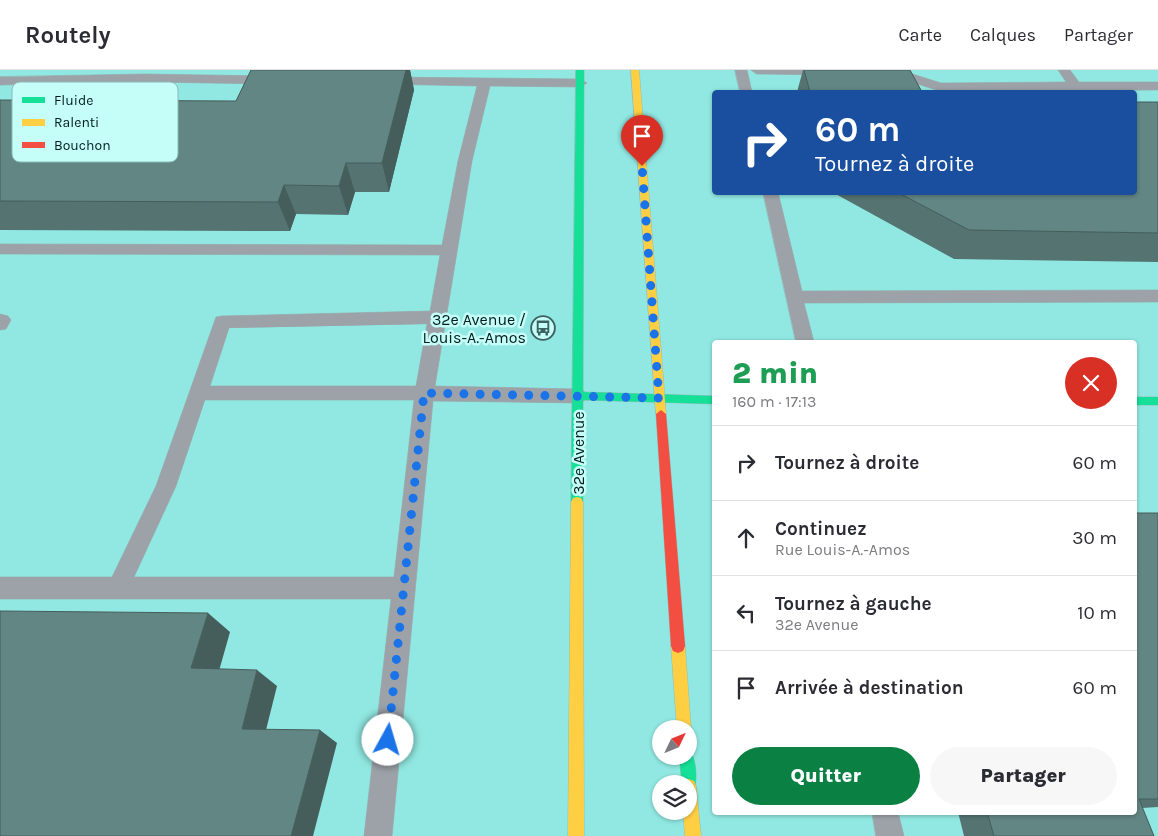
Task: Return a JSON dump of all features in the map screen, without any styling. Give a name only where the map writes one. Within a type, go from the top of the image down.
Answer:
[{"type":"street","points":[[635,70],[683,720]]},
{"type":"street","name":"32e Avenue","points":[[576,836],[580,76]]},
{"type":"street","points":[[577,396],[712,400]]},
{"type":"street","points":[[1137,401],[1158,401]]},
{"type":"street","points":[[692,820],[693,836]]},
{"type":"lane","points":[[741,70],[746,90]]},
{"type":"lane","points":[[757,70],[845,71]]},
{"type":"lane","points":[[1064,70],[1076,86]]},
{"type":"lane","points":[[874,71],[894,71],[940,87],[1158,86]]},
{"type":"lane","points":[[369,81],[484,82],[580,76]]},
{"type":"lane","points":[[0,81],[145,78],[281,80]]},
{"type":"lane","points":[[378,836],[424,393],[464,161],[484,82]]},
{"type":"lane","points":[[771,195],[805,340]]},
{"type":"lane","points":[[0,248],[449,250]]},
{"type":"lane","points":[[794,296],[1158,296]]},
{"type":"lane","points":[[118,588],[166,486],[222,322],[437,317]]},
{"type":"lane","points":[[198,393],[424,393],[577,396]]},
{"type":"lane","points":[[0,588],[404,588]]},
{"type":"lane","points":[[886,815],[890,836]]},
{"type":"shaded area","points":[[0,70],[1158,70],[1158,836],[0,836]]},
{"type":"building","points":[[251,70],[406,70],[382,163],[346,163],[339,186],[284,185],[278,202],[0,201],[0,100],[12,100],[12,162],[178,162],[178,101],[236,101]]},
{"type":"building","points":[[804,70],[910,70],[921,90],[809,90]]},
{"type":"building","points":[[1137,102],[1158,102],[1158,233],[969,230],[903,195],[1137,195]]},
{"type":"building","points":[[1137,513],[1158,513],[1158,799],[1139,799],[1154,836],[994,836],[988,815],[1137,815]]},
{"type":"building","points":[[0,611],[208,613],[191,668],[257,670],[242,729],[320,730],[291,836],[0,836]]},
{"type":"traffic: fast","points":[[577,502],[580,70]]},
{"type":"traffic: fast","points":[[577,396],[712,400]]},
{"type":"traffic: fast","points":[[1137,401],[1158,401]]},
{"type":"traffic: fast","points":[[687,765],[688,775]]},
{"type":"traffic: slow","points":[[635,70],[661,414]]},
{"type":"traffic: slow","points":[[576,836],[577,502]]},
{"type":"traffic: slow","points":[[678,646],[683,720]]},
{"type":"traffic: slow","points":[[692,820],[693,836]]},
{"type":"traffic: jam","points":[[661,414],[678,646]]},
{"type":"place","name":"32e Avenue / Louis-A.-Amos","points":[[543,328]]},
{"type":"route","points":[[388,740],[424,393],[659,398],[642,166]]}]
